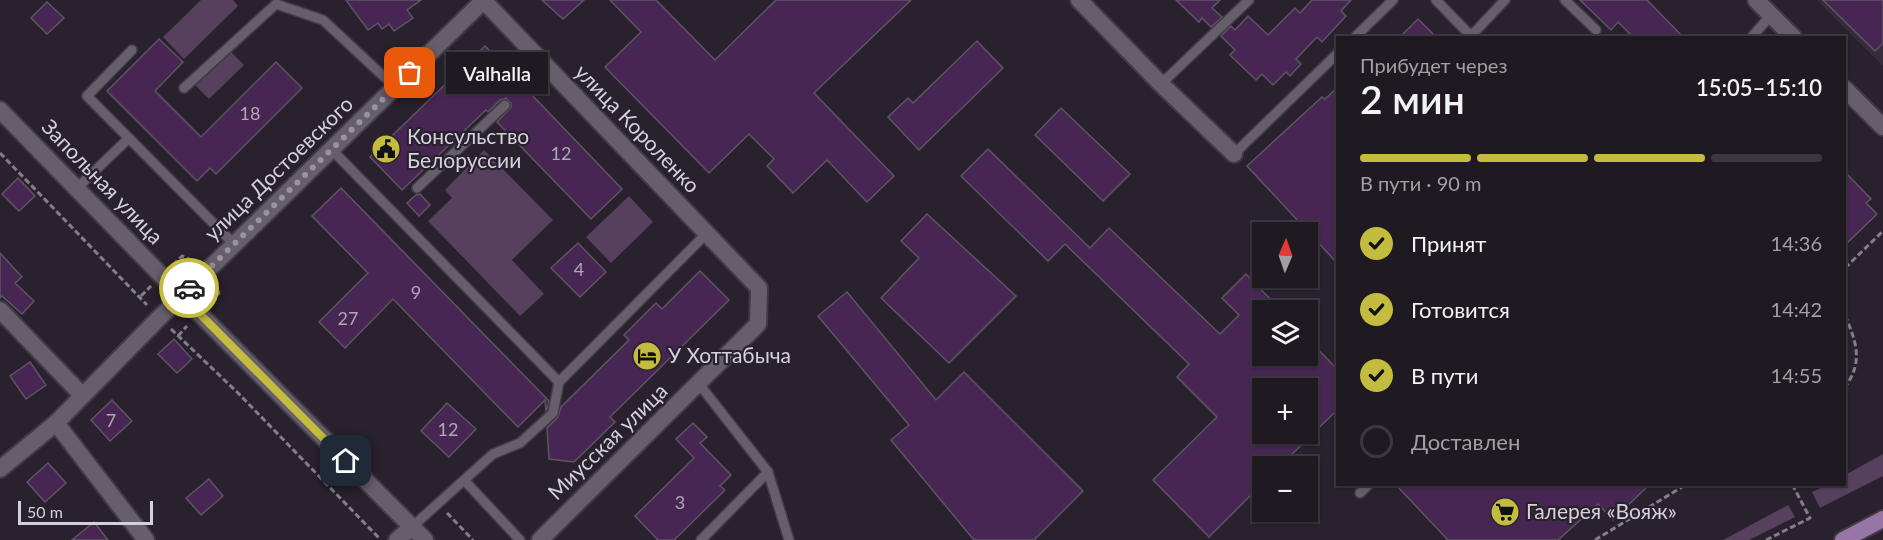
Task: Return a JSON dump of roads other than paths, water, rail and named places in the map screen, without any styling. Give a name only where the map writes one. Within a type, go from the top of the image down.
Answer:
[{"type":"main road","points":[[1843,540],[1883,519]]},
{"type":"street","name":"улица Короленко","points":[[483,0],[759,288]]},
{"type":"street","name":"улица Достоевского","points":[[1,474],[56,423],[234,244],[483,0]]},
{"type":"street","points":[[1079,0],[1234,154]]},
{"type":"street","points":[[1756,0],[1792,36]]},
{"type":"street","points":[[1846,90],[1883,127]]},
{"type":"street","name":"Запольная улица","points":[[0,110],[425,540]]},
{"type":"street","name":"Миусская улица","points":[[540,540],[758,324],[759,288]]},
{"type":"street","points":[[0,310],[82,395]]},
{"type":"street","points":[[56,423],[146,540]]},
{"type":"street","points":[[397,540],[412,526]]},
{"type":"lane","points":[[1161,84],[1249,0]]},
{"type":"lane","points":[[1356,36],[1393,0]]},
{"type":"lane","points":[[1436,0],[1471,36]]},
{"type":"lane","points":[[1473,36],[1505,0]]},
{"type":"lane","points":[[1565,0],[1596,30]]},
{"type":"lane","points":[[184,88],[276,4],[323,20],[395,87]]},
{"type":"lane","points":[[1753,36],[1771,15]]},
{"type":"lane","points":[[132,50],[87,96],[234,244]]},
{"type":"lane","points":[[1234,154],[1336,55]]},
{"type":"lane","points":[[524,87],[546,66]]},
{"type":"lane","points":[[417,188],[506,105]]},
{"type":"lane","points":[[76,188],[129,138]]},
{"type":"lane","points":[[331,149],[559,382]]},
{"type":"lane","points":[[412,526],[494,454],[520,443],[553,414],[559,382],[706,234]]},
{"type":"lane","points":[[699,384],[768,472],[789,540]]},
{"type":"lane","points":[[701,540],[768,472]]},
{"type":"lane","points":[[464,480],[520,540]]},
{"type":"lane","points":[[1360,493],[1367,486]]},
{"type":"place","name":"Valhalla","points":[[410,73]]},
{"type":"place","name":"Консульство Белоруссии","points":[[386,149]]},
{"type":"place","name":"У Хоттабыча","points":[[647,356]]},
{"type":"place","name":"Галерея «Вояж»","points":[[1505,512]]}]
